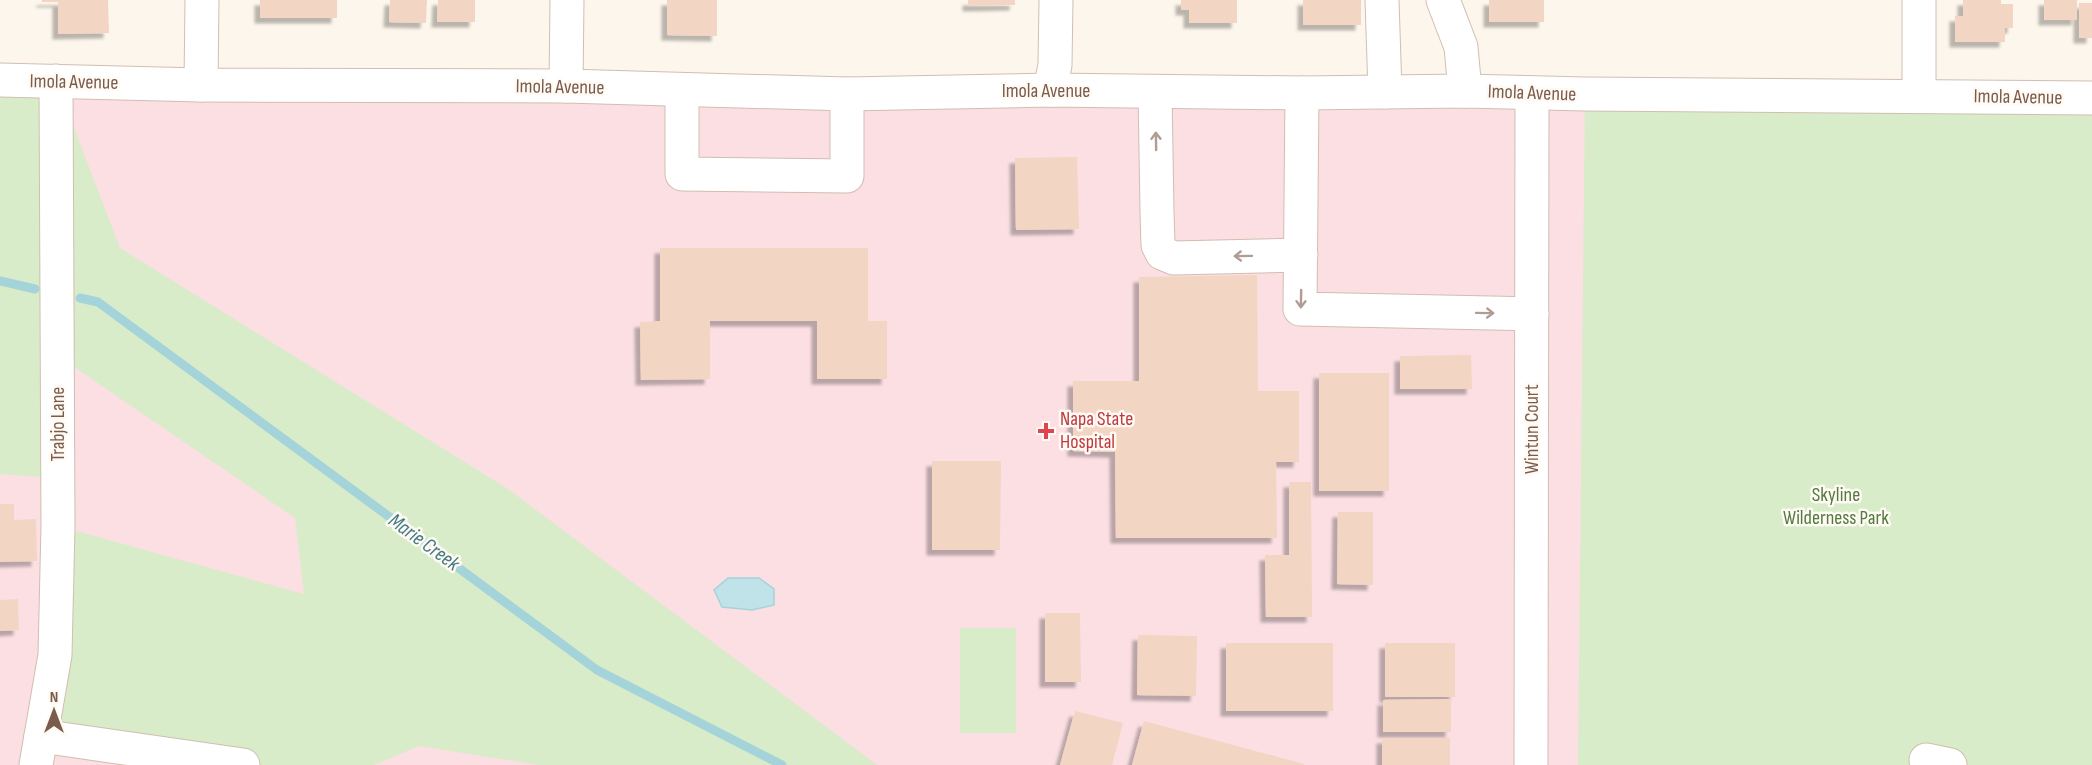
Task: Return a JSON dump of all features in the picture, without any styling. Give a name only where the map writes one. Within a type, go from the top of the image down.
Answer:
[{"type":"street","points":[[201,85],[202,0]]},
{"type":"street","points":[[566,86],[567,0]]},
{"type":"street","points":[[1050,90],[1055,65],[1056,0]]},
{"type":"street","points":[[1382,0],[1385,92]]},
{"type":"street","points":[[1443,0],[1461,47],[1465,91]]},
{"type":"street","points":[[1919,0],[1919,96]]},
{"type":"street","name":"Imola Avenue","points":[[0,80],[201,85],[566,86],[847,94],[1050,90],[1302,93],[1465,91],[2092,98]]},
{"type":"street","name":"Trabjo Lane","points":[[38,751],[56,643],[57,81]]},
{"type":"street","points":[[682,90],[682,174],[847,176],[847,94]]},
{"type":"street","points":[[1155,92],[1158,245],[1162,253],[1174,258],[1301,255]]},
{"type":"street","points":[[1302,93],[1300,309],[1532,314]]},
{"type":"street","name":"Wintun Court","points":[[1531,765],[1532,93]]},
{"type":"street","points":[[38,751],[243,765]]},
{"type":"shaded area","name":"Napa State Hospital","points":[[0,80],[1585,94],[2092,765],[0,765]]},
{"type":"green space","points":[[0,80],[56,81],[120,248],[508,489],[877,765],[539,765],[419,746],[374,765],[243,765],[41,736],[58,526],[304,594],[295,518],[58,356],[58,478],[0,474]]},
{"type":"green space","name":"Skyline Wilderness Park","points":[[1585,94],[2092,98],[2092,765],[1578,765]]},
{"type":"green space","points":[[960,628],[1016,628],[1016,733],[960,733]]},
{"type":"water","points":[[728,578],[759,578],[774,589],[774,605],[752,610],[722,607],[714,590]]},
{"type":"building","points":[[42,0],[108,0],[109,33],[58,34],[58,2],[42,2]]},
{"type":"building","points":[[260,0],[337,0],[337,18],[260,18]]},
{"type":"building","points":[[390,0],[427,0],[426,23],[389,22]]},
{"type":"building","points":[[438,0],[475,0],[475,22],[437,22]]},
{"type":"building","points":[[667,0],[717,0],[717,36],[667,35]]},
{"type":"building","points":[[968,0],[1015,0],[1015,5],[968,6]]},
{"type":"building","points":[[1181,0],[1237,0],[1237,23],[1189,23],[1189,10],[1181,10]]},
{"type":"building","points":[[1303,0],[1361,0],[1361,25],[1303,25]]},
{"type":"building","points":[[1489,0],[1544,0],[1544,22],[1489,22]]},
{"type":"building","points":[[1963,0],[2001,0],[2001,4],[2013,4],[2013,28],[2005,28],[2005,42],[1955,42],[1955,16],[1963,16]]},
{"type":"building","points":[[2044,0],[2077,0],[2077,20],[2044,20]]},
{"type":"building","points":[[2079,3],[2092,3],[2092,38],[2079,38]]},
{"type":"building","points":[[1077,157],[1079,229],[1016,230],[1015,158]]},
{"type":"building","points":[[660,248],[868,248],[868,321],[887,321],[887,379],[817,379],[817,321],[710,321],[710,379],[641,380],[640,322],[660,321]]},
{"type":"building","points":[[1257,275],[1258,391],[1299,391],[1299,462],[1276,462],[1277,538],[1116,538],[1115,452],[1073,451],[1073,381],[1139,381],[1139,277]]},
{"type":"building","points":[[1471,355],[1472,389],[1400,389],[1400,356]]},
{"type":"building","points":[[1319,373],[1389,373],[1389,491],[1319,491]]},
{"type":"building","points":[[932,461],[1001,461],[1000,550],[932,550]]},
{"type":"building","points":[[1289,482],[1311,482],[1312,617],[1266,617],[1265,555],[1289,555]]},
{"type":"building","points":[[0,504],[14,504],[14,520],[36,519],[37,561],[0,562]]},
{"type":"building","points":[[1338,512],[1373,512],[1373,585],[1337,584]]},
{"type":"building","points":[[18,599],[19,630],[0,631],[0,600]]},
{"type":"building","points":[[1045,613],[1080,613],[1081,682],[1045,682]]},
{"type":"building","points":[[1138,635],[1197,636],[1196,696],[1137,695]]},
{"type":"building","points":[[1226,643],[1333,643],[1333,711],[1226,711]]},
{"type":"building","points":[[1385,643],[1455,643],[1455,697],[1385,697]]},
{"type":"building","points":[[1451,699],[1451,732],[1383,732],[1383,700]]},
{"type":"building","points":[[1075,711],[1123,723],[1112,765],[1060,765]]},
{"type":"building","points":[[1144,721],[1304,764],[1304,765],[1132,765]]},
{"type":"building","points":[[1382,738],[1450,738],[1450,765],[1382,765]]},
{"type":"waterway","name":"Marie Creek","points":[[0,281],[35,289]]},
{"type":"waterway","name":"Marie Creek","points":[[80,298],[98,302],[597,670],[782,765]]},
{"type":"place","name":"Napa State Hospital","points":[[1046,431]]}]
